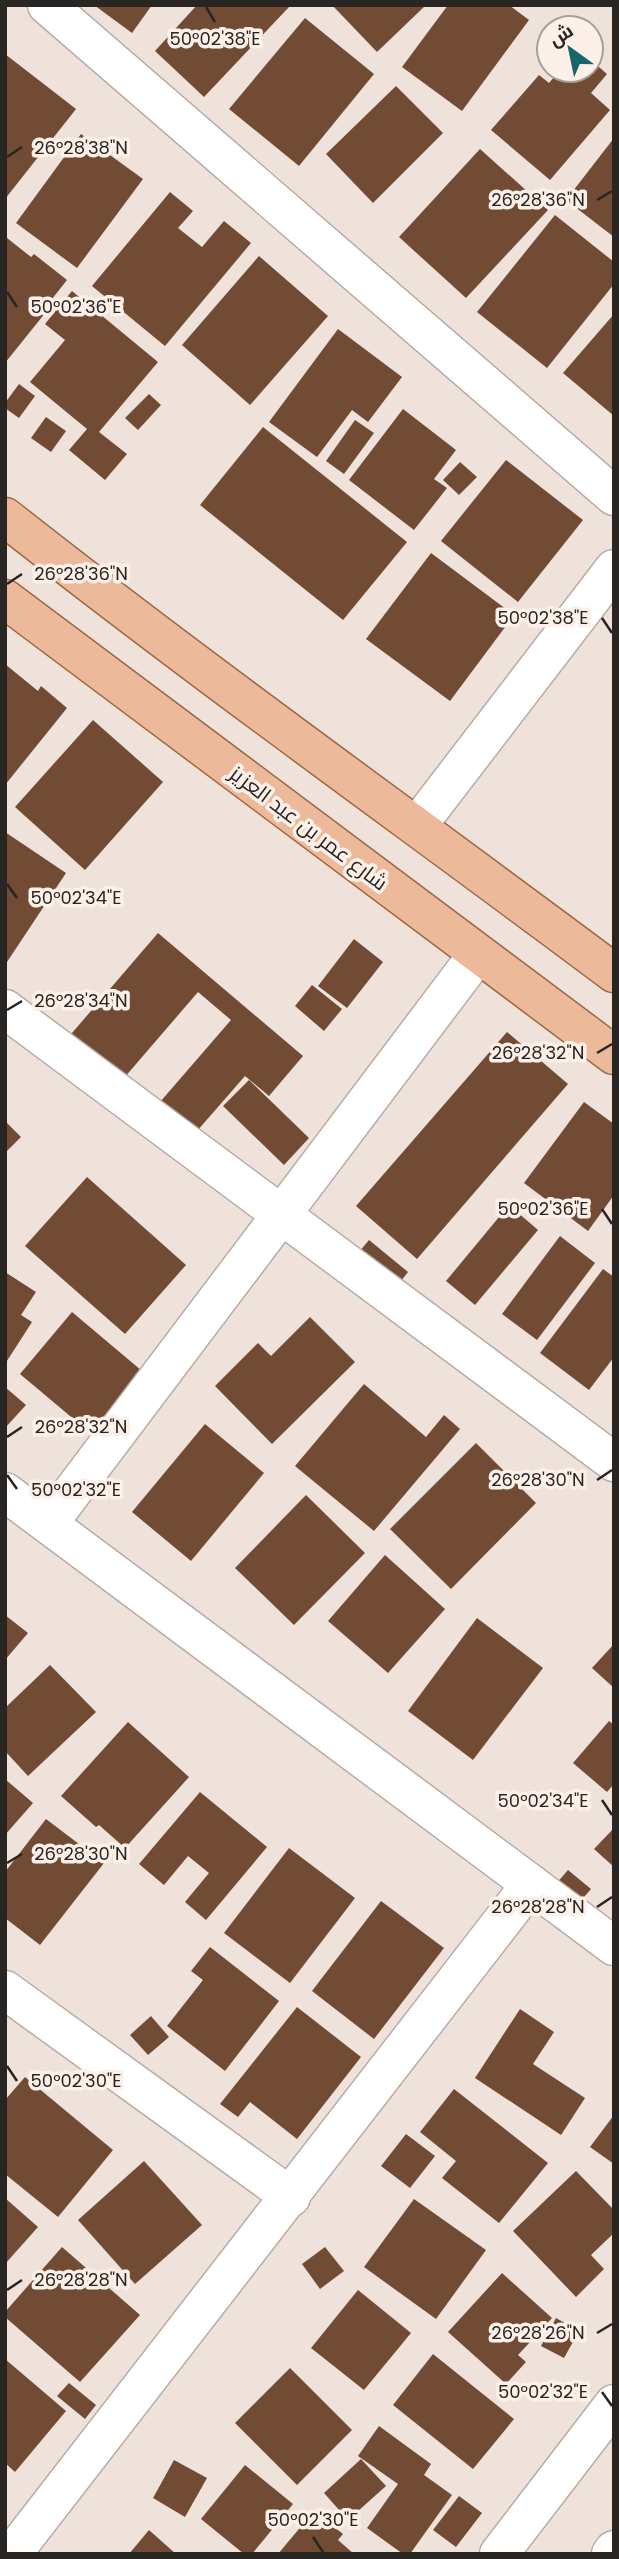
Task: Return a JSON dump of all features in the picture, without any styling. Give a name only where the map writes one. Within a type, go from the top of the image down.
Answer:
[{"type":"main road","points":[[5,517],[145,627],[614,973]]},
{"type":"main road","name":"شارع عمر بن عبد العزيز","points":[[5,600],[614,1055]]},
{"type":"street","points":[[47,5],[614,496]]},
{"type":"street","points":[[418,826],[614,569]]},
{"type":"street","points":[[48,1524],[478,954]]},
{"type":"street","points":[[5,1009],[614,1462]]},
{"type":"street","points":[[5,1492],[614,1946]]},
{"type":"street","points":[[12,2554],[531,1884]]},
{"type":"street","points":[[5,1990],[290,2197]]},
{"type":"street","points":[[499,2554],[614,2404]]},
{"type":"building","points":[[94,5],[152,5],[132,33]]},
{"type":"building","points":[[197,5],[289,7],[204,97],[155,51]]},
{"type":"building","points":[[332,5],[426,5],[377,52]]},
{"type":"building","points":[[448,5],[509,5],[529,20],[462,111],[402,67]]},
{"type":"building","points":[[305,18],[374,74],[299,166],[229,109]]},
{"type":"building","points":[[5,54],[76,109],[5,199]]},
{"type":"building","points":[[535,80],[535,84],[599,84],[591,93],[610,110],[550,180],[491,130]]},
{"type":"building","points":[[396,86],[443,133],[373,203],[326,154]]},
{"type":"building","points":[[81,134],[143,179],[77,268],[16,223]]},
{"type":"building","points":[[614,138],[614,237],[566,200]]},
{"type":"building","points":[[480,149],[548,210],[466,298],[399,237]]},
{"type":"building","points":[[170,192],[193,211],[178,228],[202,247],[224,221],[251,243],[165,346],[92,286]]},
{"type":"building","points":[[555,215],[614,262],[614,284],[547,368],[477,312]]},
{"type":"building","points":[[7,238],[31,257],[34,254],[67,280],[52,299],[54,302],[5,363]]},
{"type":"building","points":[[259,256],[328,316],[250,405],[182,345]]},
{"type":"building","points":[[72,291],[158,362],[99,432],[127,454],[105,480],[69,450],[87,429],[30,382],[65,340],[45,324]]},
{"type":"building","points":[[614,314],[614,416],[563,373]]},
{"type":"building","points":[[338,329],[402,377],[368,422],[352,410],[317,457],[269,422]]},
{"type":"building","points":[[19,384],[35,396],[19,418],[5,408],[5,403]]},
{"type":"building","points":[[149,394],[161,405],[138,430],[125,418]]},
{"type":"building","points":[[403,409],[456,450],[434,479],[447,488],[414,530],[349,480]]},
{"type":"building","points":[[46,417],[66,431],[51,452],[31,438]]},
{"type":"building","points":[[355,420],[374,433],[344,474],[326,461]]},
{"type":"building","points":[[263,427],[407,542],[343,620],[200,505]]},
{"type":"building","points":[[506,460],[583,520],[518,602],[441,541]]},
{"type":"building","points":[[460,462],[477,477],[459,495],[443,480]]},
{"type":"building","points":[[431,553],[514,615],[450,701],[366,639]]},
{"type":"building","points":[[5,664],[38,691],[41,686],[67,708],[5,785]]},
{"type":"building","points":[[93,720],[163,782],[85,870],[15,807]]},
{"type":"building","points":[[5,832],[66,873],[7,962],[5,961]]},
{"type":"building","points":[[158,933],[303,1056],[269,1096],[245,1076],[190,1139],[154,1109],[231,1020],[198,992],[118,1085],[66,1040]]},
{"type":"building","points":[[354,939],[383,962],[347,1008],[318,986]]},
{"type":"building","points":[[312,985],[342,1009],[324,1031],[295,1006]]},
{"type":"building","points":[[507,1032],[568,1084],[417,1259],[356,1206]]},
{"type":"building","points":[[249,1080],[309,1138],[284,1165],[223,1106]]},
{"type":"building","points":[[584,1102],[614,1124],[614,1195],[588,1231],[524,1183]]},
{"type":"building","points":[[5,1121],[21,1137],[5,1153]]},
{"type":"building","points":[[87,1177],[186,1265],[125,1334],[25,1246]]},
{"type":"building","points":[[509,1205],[538,1230],[475,1305],[446,1281]]},
{"type":"building","points":[[560,1236],[595,1263],[537,1340],[502,1314]]},
{"type":"building","points":[[369,1240],[408,1272],[390,1295],[350,1263]]},
{"type":"building","points":[[603,1269],[614,1277],[614,1357],[589,1390],[540,1353]]},
{"type":"building","points":[[5,1272],[36,1292],[21,1315],[32,1322],[5,1364]]},
{"type":"building","points":[[72,1312],[148,1376],[95,1437],[20,1374]]},
{"type":"building","points":[[310,1317],[355,1362],[272,1444],[215,1386],[258,1343],[271,1356]]},
{"type":"building","points":[[364,1384],[426,1437],[444,1415],[460,1429],[374,1531],[295,1466]]},
{"type":"building","points":[[5,1387],[26,1405],[5,1428]]},
{"type":"building","points":[[205,1424],[264,1473],[191,1561],[132,1512]]},
{"type":"building","points":[[476,1443],[536,1503],[451,1589],[390,1529]]},
{"type":"building","points":[[306,1495],[365,1553],[294,1625],[235,1568]]},
{"type":"building","points":[[385,1555],[445,1609],[388,1673],[328,1621]]},
{"type":"building","points":[[5,1615],[28,1633],[5,1660]]},
{"type":"building","points":[[477,1618],[543,1668],[473,1760],[408,1711]]},
{"type":"building","points":[[614,1644],[614,1688],[592,1668]]},
{"type":"building","points":[[50,1665],[96,1712],[28,1776],[5,1751],[5,1708]]},
{"type":"building","points":[[609,1721],[614,1725],[614,1784],[607,1792],[573,1763]]},
{"type":"building","points":[[128,1722],[189,1777],[125,1848],[61,1796]]},
{"type":"building","points":[[5,1779],[33,1803],[5,1835]]},
{"type":"building","points":[[200,1792],[267,1847],[206,1920],[185,1902],[209,1873],[188,1856],[164,1885],[139,1864]]},
{"type":"building","points":[[46,1819],[104,1863],[40,1945],[5,1918],[5,1872]]},
{"type":"building","points":[[614,1828],[614,1867],[594,1849]]},
{"type":"building","points":[[289,1848],[355,1898],[290,1983],[224,1933]]},
{"type":"building","points":[[568,1870],[591,1889],[578,1904],[555,1885]]},
{"type":"building","points":[[381,1901],[444,1948],[374,2039],[312,1991]]},
{"type":"building","points":[[210,1947],[279,2001],[225,2071],[167,2026],[203,1980],[191,1971]]},
{"type":"building","points":[[297,2007],[361,2057],[297,2139],[250,2102],[238,2117],[220,2104]]},
{"type":"building","points":[[520,2009],[554,2032],[533,2064],[585,2098],[561,2135],[475,2078]]},
{"type":"building","points":[[151,2016],[169,2037],[148,2055],[130,2035]]},
{"type":"building","points":[[25,2077],[113,2150],[58,2217],[5,2174],[5,2100]]},
{"type":"building","points":[[454,2089],[548,2163],[499,2223],[442,2178],[456,2161],[420,2132]]},
{"type":"building","points":[[614,2115],[614,2164],[590,2147]]},
{"type":"building","points":[[406,2134],[435,2156],[410,2188],[381,2166]]},
{"type":"building","points":[[144,2161],[202,2225],[135,2284],[78,2220]]},
{"type":"building","points":[[576,2171],[614,2210],[614,2233],[591,2255],[604,2269],[576,2297],[513,2231]]},
{"type":"building","points":[[5,2198],[38,2227],[5,2264]]},
{"type":"building","points":[[414,2199],[486,2250],[436,2319],[364,2267]]},
{"type":"building","points":[[62,2247],[140,2315],[80,2382],[5,2317],[5,2312]]},
{"type":"building","points":[[325,2247],[344,2271],[320,2289],[302,2264]]},
{"type":"building","points":[[502,2273],[552,2318],[518,2355],[526,2362],[506,2384],[448,2332]]},
{"type":"building","points":[[358,2290],[411,2333],[364,2390],[311,2348]]},
{"type":"building","points":[[556,2318],[579,2331],[564,2358],[541,2346]]},
{"type":"building","points":[[433,2354],[514,2419],[473,2469],[393,2405]]},
{"type":"building","points":[[5,2359],[66,2411],[15,2472],[5,2463]]},
{"type":"building","points":[[290,2368],[352,2430],[297,2485],[235,2423]]},
{"type":"building","points":[[69,2383],[96,2405],[85,2419],[57,2396]]},
{"type":"building","points":[[379,2426],[431,2464],[424,2475],[452,2495],[410,2554],[403,2554],[367,2528],[398,2484],[358,2456]]},
{"type":"building","points":[[361,2459],[386,2486],[348,2520],[324,2493]]},
{"type":"building","points":[[174,2460],[207,2478],[185,2517],[153,2498]]},
{"type":"building","points":[[245,2465],[293,2504],[252,2554],[244,2554],[201,2519]]},
{"type":"building","points":[[459,2496],[482,2513],[456,2547],[433,2530]]},
{"type":"building","points":[[314,2511],[343,2534],[338,2540],[354,2554],[278,2554]]},
{"type":"building","points":[[149,2530],[176,2554],[129,2554]]}]
